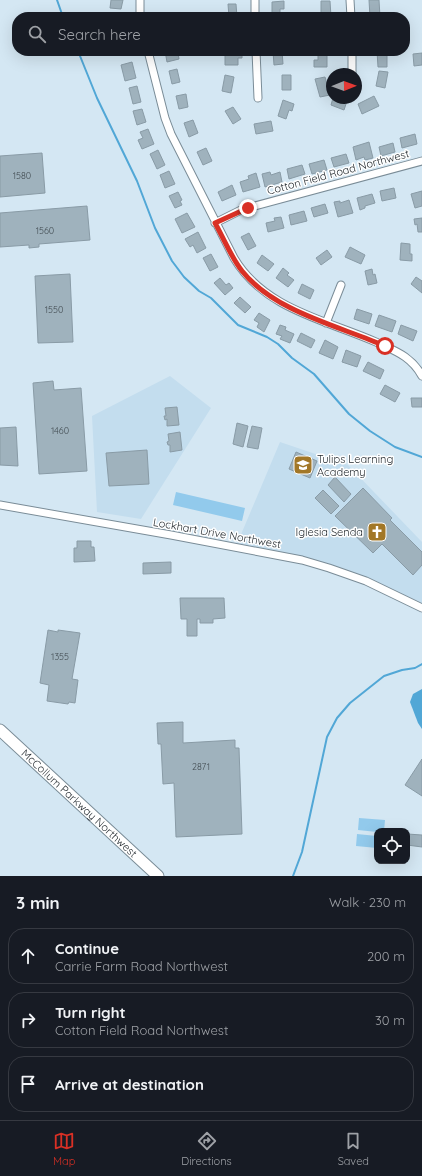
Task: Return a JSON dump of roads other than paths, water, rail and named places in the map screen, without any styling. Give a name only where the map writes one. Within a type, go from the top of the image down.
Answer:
[{"type":"main road","name":"McCollum Parkway Northwest","points":[[0,730],[158,876]]},
{"type":"street","points":[[140,0],[140,12]]},
{"type":"street","points":[[255,0],[255,12]]},
{"type":"street","points":[[350,0],[350,12]]},
{"type":"street","points":[[149,56],[168,126],[189,171],[236,262],[254,284],[281,303],[404,355],[414,363],[422,376]]},
{"type":"street","points":[[256,56],[258,98]]},
{"type":"street","points":[[352,56],[352,68]]},
{"type":"street","name":"Cotton Field Road Northwest","points":[[215,223],[242,210],[255,206],[422,161]]},
{"type":"street","points":[[326,323],[341,286]]},
{"type":"street","name":"Lockhart Drive Northwest","points":[[0,506],[226,545],[302,560],[366,581],[422,608]]},
{"type":"waterway","points":[[57,0],[61,12]]},
{"type":"waterway","points":[[80,56],[97,98],[137,181],[155,228],[172,261],[184,277],[199,291],[211,298],[238,325],[267,337],[278,344],[292,358],[314,374],[349,414],[370,431],[395,447],[422,457]]},
{"type":"waterway","points":[[293,876],[302,852],[327,737],[337,718],[350,703],[384,676],[402,670],[415,668],[422,664]]},
{"type":"place","name":"Tulips Learning Academy","points":[[303,465]]},
{"type":"place","name":"Iglesia Senda","points":[[377,532]]}]
